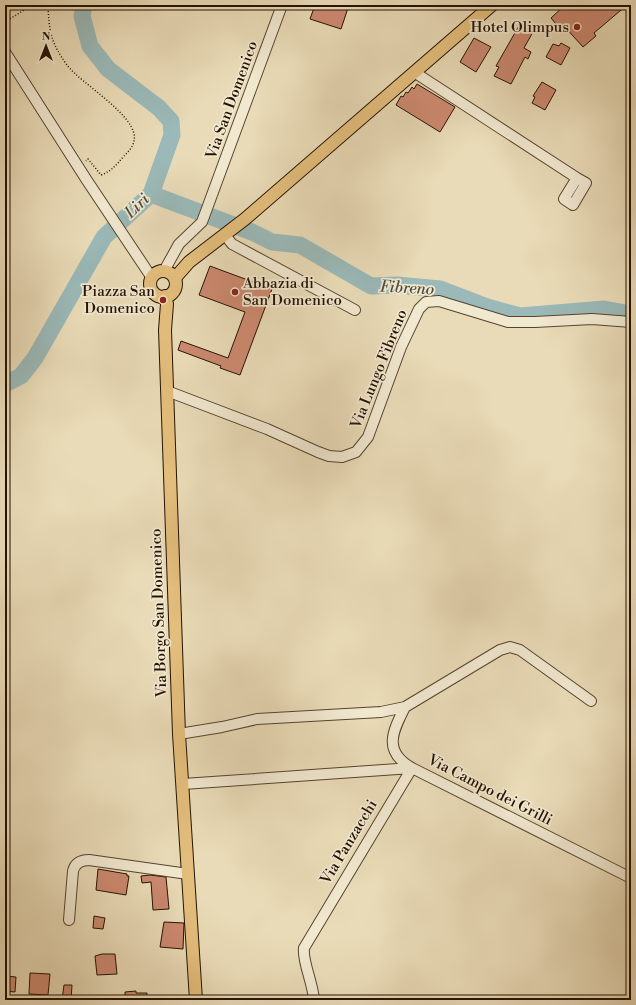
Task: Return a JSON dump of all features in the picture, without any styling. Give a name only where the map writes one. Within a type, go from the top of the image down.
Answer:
[{"type":"main road","points":[[175,278],[171,273],[164,271],[157,272],[152,278],[150,285],[154,292],[164,296],[174,290],[175,278],[189,262],[246,219],[492,5]]},
{"type":"main road","name":"Via Borgo San Domenico","points":[[164,296],[166,304],[164,330],[179,734],[196,1000]]},
{"type":"street","name":"Via San Domenico","points":[[164,271],[179,244],[202,222],[282,5]]},
{"type":"street","points":[[5,52],[128,244],[152,278]]},
{"type":"street","points":[[414,72],[577,178]]},
{"type":"street","points":[[228,232],[232,244],[355,310]]},
{"type":"street","name":"Via Lungo Fibreno","points":[[167,391],[268,429],[322,454],[345,456],[359,450],[368,437],[401,347],[419,309],[426,302],[439,300],[504,321],[529,322],[592,319],[631,322]]},
{"type":"street","points":[[179,734],[222,727],[257,719],[381,712],[405,707],[500,650],[510,648],[520,650],[591,701]]},
{"type":"street","points":[[405,707],[394,731],[393,744],[399,760],[412,768]]},
{"type":"street","name":"Via Campo dei Grilli","points":[[183,784],[412,768],[631,878]]},
{"type":"street","name":"Via Panzacchi","points":[[314,1000],[312,982],[304,958],[306,944],[412,768]]},
{"type":"street","points":[[69,920],[73,871],[75,865],[81,861],[89,860],[188,874]]},
{"type":"path","points":[[5,22],[32,5]]},
{"type":"path","points":[[48,5],[49,30],[55,47],[68,66],[89,87],[120,112],[133,128],[134,140],[129,150],[110,172],[101,175],[88,159],[78,166]]},
{"type":"building","points":[[315,5],[349,5],[341,29],[310,19]]},
{"type":"building","points":[[565,5],[627,5],[594,33],[596,36],[583,47],[564,26],[560,29],[551,18]]},
{"type":"building","points":[[520,24],[533,32],[524,48],[531,52],[528,59],[525,57],[511,84],[494,76],[499,67],[496,66]]},
{"type":"building","points":[[474,38],[491,47],[476,72],[460,62]]},
{"type":"building","points":[[561,43],[570,48],[561,65],[546,57],[553,44],[559,46]]},
{"type":"building","points":[[542,82],[556,90],[545,110],[532,103],[535,97],[533,96]]},
{"type":"building","points":[[417,84],[455,107],[440,132],[396,105],[401,96],[403,97],[406,92],[408,93],[412,87],[414,89]]},
{"type":"building","points":[[210,266],[272,289],[240,375],[220,368],[221,366],[178,350],[181,341],[228,358],[245,312],[199,295]]},
{"type":"building","points":[[98,869],[127,874],[127,876],[129,876],[126,895],[96,890]]},
{"type":"building","points":[[150,875],[166,877],[169,909],[153,910],[151,882],[142,883],[141,876]]},
{"type":"building","points":[[94,916],[105,918],[103,929],[93,928]]},
{"type":"building","points":[[164,922],[184,923],[183,949],[160,947]]},
{"type":"building","points":[[102,954],[115,954],[117,974],[97,975],[95,956]]},
{"type":"building","points":[[30,973],[50,974],[48,995],[29,994]]},
{"type":"building","points":[[5,976],[16,977],[15,992],[5,991]]},
{"type":"building","points":[[64,985],[72,985],[71,1000],[62,1000]]},
{"type":"building","points":[[136,991],[136,993],[147,993],[147,1000],[125,1000],[125,992]]},
{"type":"waterway","name":"Liri","points":[[5,384],[21,376],[35,358],[104,237],[151,194],[172,135],[171,121],[159,108],[108,69],[90,46],[82,16],[84,5]]},
{"type":"waterway","name":"Fibreno","points":[[151,194],[252,232],[272,242],[300,245],[371,286],[397,285],[440,289],[487,307],[520,316],[604,309],[631,314]]},
{"type":"place","name":"Hotel Olimpus","points":[[577,27]]},
{"type":"place","name":"Abbazia di San Domenico","points":[[235,292]]},
{"type":"place","name":"Piazza San Domenico","points":[[163,300]]}]
